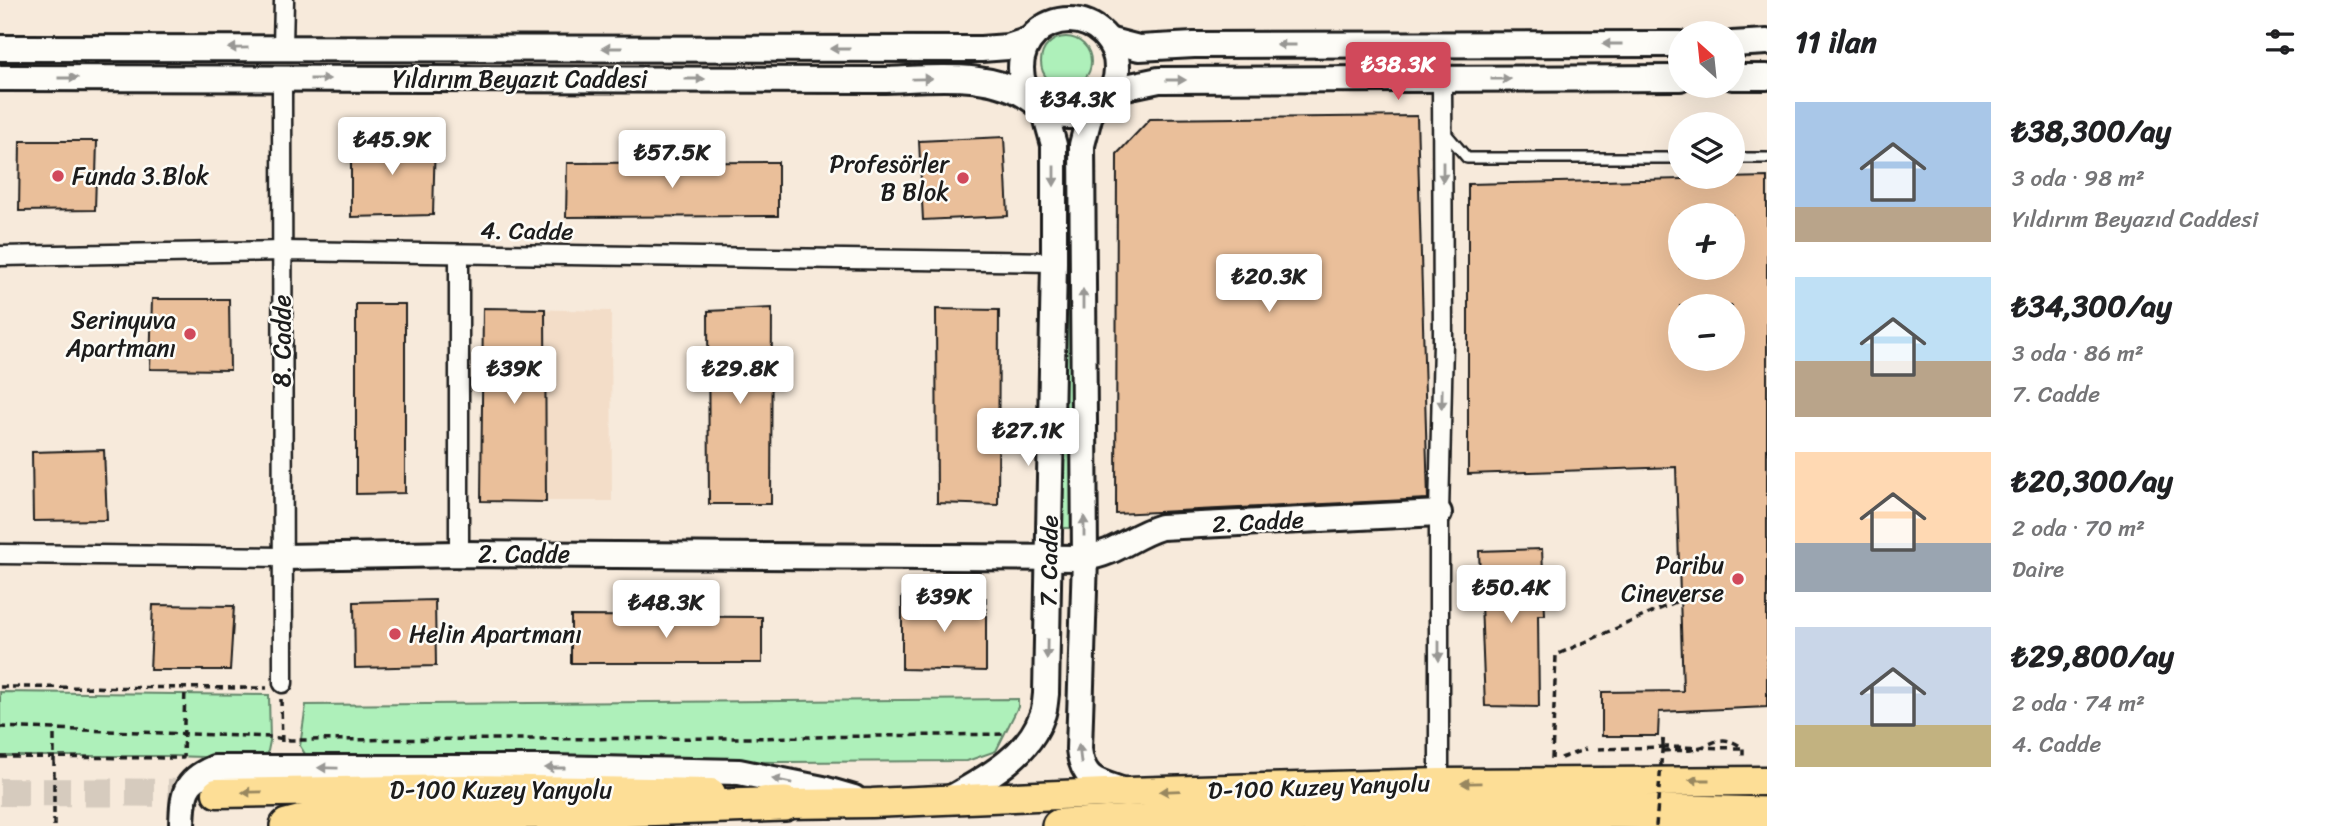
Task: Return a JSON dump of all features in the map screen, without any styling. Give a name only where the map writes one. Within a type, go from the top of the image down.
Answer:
[{"type":"highway","points":[[287,826],[318,818],[350,816],[785,804]]},
{"type":"highway","points":[[1059,826],[1464,812],[1767,814]]},
{"type":"main road","points":[[1052,0],[1048,16],[1023,52],[1020,65],[1026,91],[1040,106],[1067,115],[1091,110],[1101,104],[1115,81],[1115,54],[1094,23],[1085,0]]},
{"type":"main road","points":[[1035,34],[1055,21],[1071,19],[1086,23],[1104,35],[1139,48],[1194,45],[1668,44]]},
{"type":"main road","name":"Yıldırım Beyazıt Caddesi","points":[[0,48],[981,50],[1008,47],[1035,34]]},
{"type":"main road","points":[[1745,43],[1767,42]]},
{"type":"main road","name":"8. Cadde","points":[[282,79],[283,47]]},
{"type":"main road","points":[[1745,78],[1767,77]]},
{"type":"main road","name":"Yıldırım Beyazıt Caddesi","points":[[0,78],[966,78],[1011,88],[1040,106]]},
{"type":"main road","points":[[1109,93],[1159,80],[1668,78]]},
{"type":"main road","name":"7. Cadde","points":[[948,800],[1016,756],[1028,742],[1042,716],[1046,694],[1054,145],[1040,106]]},
{"type":"main road","name":"7. Cadde","points":[[1091,110],[1082,145],[1085,558],[1079,749],[1080,762],[1085,773],[1096,781],[1128,792]]},
{"type":"main road","name":"2. Cadde","points":[[282,556],[458,554],[1085,558],[1101,556],[1118,549],[1140,533],[1161,527],[1439,513]]},
{"type":"main road","points":[[182,826],[185,791],[201,773],[214,768],[550,768],[739,772],[823,789],[872,803]]},
{"type":"main road","name":"D-100 Kuzey Yanyolu","points":[[217,793],[464,789],[667,791],[708,792],[785,804],[1439,783],[1767,781]]},
{"type":"street","name":"8. Cadde","points":[[283,47],[284,0]]},
{"type":"street","name":"8. Cadde","points":[[282,79],[282,685]]},
{"type":"street","points":[[1439,783],[1442,79]]},
{"type":"street","name":"4. Cadde","points":[[0,256],[282,251],[1054,262]]},
{"type":"street","points":[[458,554],[459,255]]},
{"type":"street","name":"2. Cadde","points":[[0,554],[282,556]]},
{"type":"lane","points":[[1443,130],[1467,158],[1668,158]]},
{"type":"lane","points":[[1745,158],[1767,158]]},
{"type":"path","points":[[1552,761],[1556,654],[1680,600]]},
{"type":"path","points":[[0,687],[185,688],[282,685],[282,767]]},
{"type":"path","points":[[0,757],[183,758],[185,688]]},
{"type":"path","points":[[0,727],[282,739],[745,738],[1014,734],[1028,742]]},
{"type":"path","points":[[54,728],[54,826]]},
{"type":"path","points":[[1598,749],[1662,747],[1743,748],[1732,740],[1712,741],[1693,750],[1662,751],[1663,739],[1662,747],[1656,826]]},
{"type":"shaded area","points":[[483,308],[611,311],[612,501],[481,501]]},
{"type":"green space","points":[[1066,37],[1084,44],[1091,62],[1084,80],[1066,87],[1048,80],[1041,62],[1048,44]]},
{"type":"green space","points":[[1061,149],[1071,150],[1073,528],[1061,528]]},
{"type":"green space","points":[[0,692],[269,695],[268,751],[262,759],[0,756]]},
{"type":"green space","points":[[1018,699],[1018,707],[996,751],[967,761],[336,759],[307,757],[300,746],[306,705]]},
{"type":"building","points":[[1417,116],[1428,499],[1116,514],[1117,154],[1150,119]]},
{"type":"building","name":"Profesörler B Blok","points":[[1004,137],[1008,216],[923,220],[919,141]]},
{"type":"building","points":[[435,138],[433,215],[351,217],[351,140]]},
{"type":"building","name":"Funda 3.Blok","points":[[20,141],[97,141],[95,210],[19,211]]},
{"type":"building","points":[[778,162],[778,216],[566,217],[567,163]]},
{"type":"building","points":[[1767,177],[1767,707],[1659,712],[1658,736],[1602,736],[1602,692],[1683,691],[1676,467],[1468,474],[1468,184],[1668,179],[1668,189],[1745,189],[1745,178]]},
{"type":"building","name":"Serinyuva Apartmanı","points":[[152,299],[229,299],[230,370],[150,369]]},
{"type":"building","points":[[356,304],[405,304],[405,493],[356,494]]},
{"type":"building","points":[[483,308],[545,309],[546,502],[481,501]]},
{"type":"building","points":[[772,308],[771,504],[709,504],[708,311]]},
{"type":"building","points":[[936,309],[999,310],[998,505],[937,503]]},
{"type":"building","points":[[104,450],[107,520],[33,521],[32,452]]},
{"type":"building","points":[[1542,549],[1545,615],[1538,615],[1539,707],[1485,706],[1479,551]]},
{"type":"building","points":[[902,597],[986,598],[986,671],[902,669]]},
{"type":"building","name":"Helin Apartmanı","points":[[435,600],[436,666],[355,668],[354,602]]},
{"type":"building","points":[[153,605],[234,606],[230,670],[150,670]]},
{"type":"building","points":[[571,616],[762,617],[762,663],[571,663]]},
{"type":"tunnel","points":[[0,792],[217,793]]},
{"type":"place","name":"Funda 3.Blok","points":[[58,176]]},
{"type":"place","name":"Profesörler B Blok","points":[[963,178]]},
{"type":"place","name":"Serinyuva Apartmanı","points":[[190,334]]},
{"type":"place","name":"Paribu Cineverse","points":[[1738,579]]},
{"type":"place","name":"Helin Apartmanı","points":[[395,634]]}]
